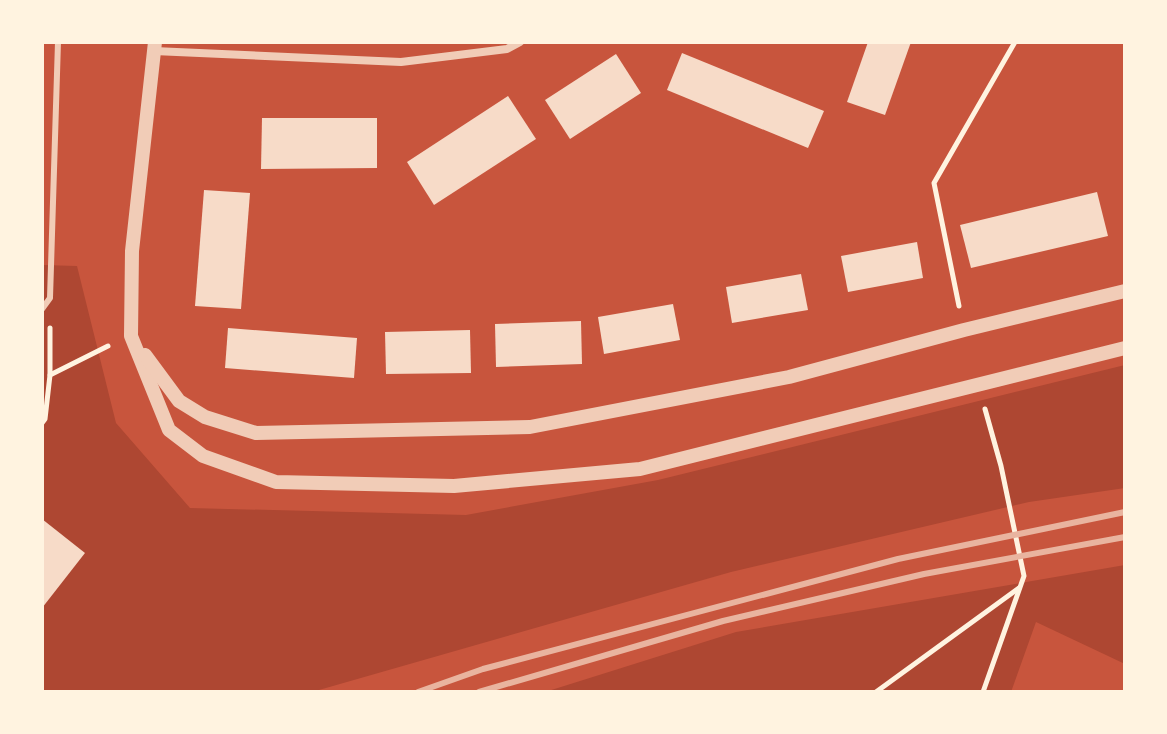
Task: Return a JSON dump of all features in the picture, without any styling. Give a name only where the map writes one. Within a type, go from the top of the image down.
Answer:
[{"type":"street","points":[[520,42],[507,49],[401,62],[155,47],[132,251],[131,336],[169,430],[203,456],[276,482],[454,486],[640,469],[1125,348]]},
{"type":"street","points":[[131,336],[179,401],[205,417],[256,433],[530,427],[789,377],[1125,291]]},
{"type":"lane","points":[[42,309],[50,298],[58,42]]},
{"type":"path","points":[[964,330],[934,183],[1015,42]]},
{"type":"path","points":[[42,423],[50,375],[50,298]]},
{"type":"path","points":[[50,375],[131,336]]},
{"type":"path","points":[[978,385],[1001,466],[1024,576],[983,692]]},
{"type":"path","points":[[876,692],[1020,587]]},
{"type":"shaded area","points":[[42,265],[77,266],[116,423],[190,508],[466,515],[658,480],[1125,365],[1125,488],[1029,502],[731,572],[312,692],[42,692]]},
{"type":"shaded area","points":[[1125,565],[1125,664],[1036,622],[1011,692],[545,692],[736,632]]},
{"type":"building","points":[[868,42],[911,42],[885,115],[847,102]]},
{"type":"building","points":[[682,53],[824,111],[808,148],[667,90]]},
{"type":"building","points":[[616,54],[641,93],[570,139],[545,100]]},
{"type":"building","points":[[508,96],[536,139],[434,205],[407,162]]},
{"type":"building","points":[[262,118],[377,118],[377,168],[261,169]]},
{"type":"building","points":[[204,190],[250,193],[241,309],[195,306]]},
{"type":"building","points":[[1097,192],[1108,236],[971,268],[960,225]]},
{"type":"building","points":[[917,242],[923,278],[848,292],[841,256]]},
{"type":"building","points":[[801,274],[808,310],[732,323],[726,287]]},
{"type":"building","points":[[673,304],[680,340],[604,354],[598,317]]},
{"type":"building","points":[[581,321],[582,364],[496,367],[495,324]]},
{"type":"building","points":[[228,328],[357,338],[354,378],[225,368]]},
{"type":"building","points":[[470,330],[471,373],[386,374],[385,332]]},
{"type":"building","points":[[42,519],[85,553],[42,608]]},
{"type":"railway","points":[[418,692],[483,669],[898,559],[1125,512]]},
{"type":"railway","points":[[479,692],[723,621],[924,574],[1125,537]]}]
